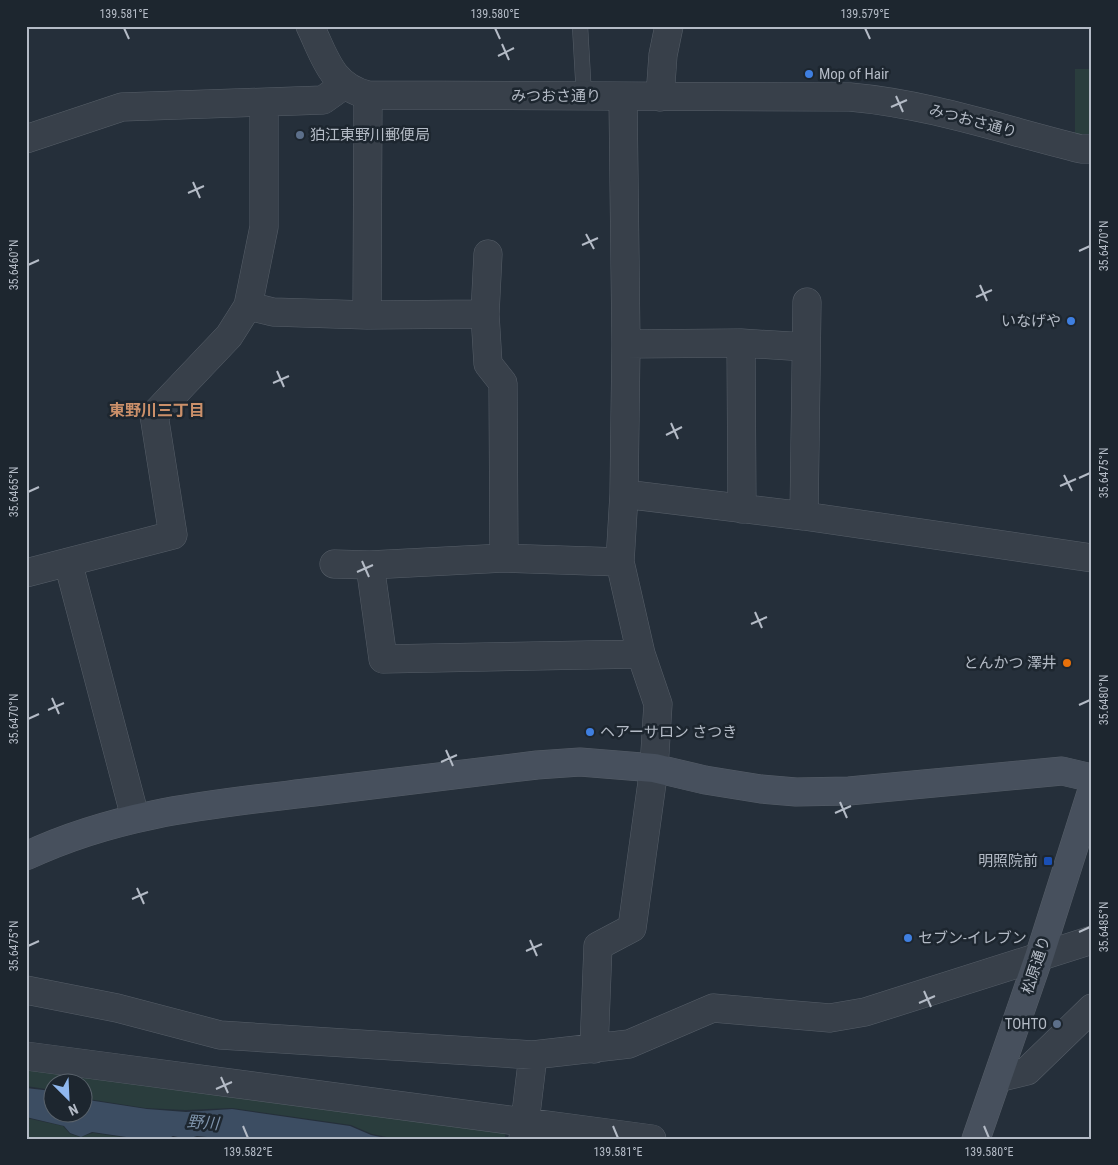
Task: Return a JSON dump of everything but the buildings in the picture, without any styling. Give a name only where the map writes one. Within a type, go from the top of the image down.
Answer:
[{"type":"street","points":[[310,26],[331,70],[356,90],[367,314]]},
{"type":"street","points":[[660,97],[663,54],[669,26]]},
{"type":"street","points":[[26,139],[122,107],[323,100],[356,90]]},
{"type":"street","name":"みつおさ通り","points":[[356,90],[584,96],[850,97],[883,100],[934,109],[1081,149],[1092,149]]},
{"type":"street","points":[[594,1049],[598,946],[632,928],[654,768],[658,704],[641,654],[620,562],[624,494],[626,344],[623,96]]},
{"type":"street","points":[[26,573],[173,535],[154,415],[230,336],[248,306],[264,227],[264,103]]},
{"type":"street","points":[[488,254],[485,314],[488,364],[503,383],[504,558]]},
{"type":"street","points":[[804,516],[807,302]]},
{"type":"street","points":[[248,306],[273,312],[485,314]]},
{"type":"street","points":[[626,344],[741,343],[806,347]]},
{"type":"street","points":[[741,343],[742,509]]},
{"type":"street","points":[[624,494],[804,516],[1092,558]]},
{"type":"street","points":[[334,564],[370,566],[504,558],[620,562]]},
{"type":"street","points":[[68,562],[135,817]]},
{"type":"street","points":[[370,566],[383,659],[641,654]]},
{"type":"street","points":[[26,856],[86,832],[135,817],[233,801],[536,765],[580,762],[654,768],[714,782],[761,790],[796,792],[849,791],[1062,771],[1092,778]]},
{"type":"street","name":"松原通り","points":[[976,1139],[1039,957],[1092,790]]},
{"type":"street","points":[[26,990],[117,1008],[220,1035],[533,1055],[629,1044],[713,1008],[830,1018],[865,1012],[1092,940]]},
{"type":"street","points":[[998,1078],[1027,1071],[1092,1008]]},
{"type":"street","points":[[524,1130],[533,1055]]},
{"type":"street","points":[[26,1056],[524,1130],[652,1139]]},
{"type":"lane","points":[[580,26],[584,96]]},
{"type":"shaded area","points":[[1075,69],[1092,69],[1092,134],[1075,134]]},
{"type":"shaded area","points":[[26,1064],[89,1072],[42,1072],[42,1088],[26,1086]]},
{"type":"shaded area","points":[[92,1072],[506,1125],[505,1139],[396,1139],[372,1134],[351,1125],[232,1108],[185,1110],[145,1108],[92,1100]]},
{"type":"shaded area","points":[[26,1118],[63,1126],[70,1134],[80,1137],[93,1133],[136,1139],[26,1139]]},
{"type":"water","points":[[26,1088],[42,1090],[42,1121],[26,1117]]},
{"type":"water","name":"野川","points":[[92,1101],[147,1109],[186,1112],[232,1109],[350,1126],[371,1135],[390,1139],[227,1139],[197,1136],[187,1139],[173,1136],[167,1139],[140,1139],[92,1132],[81,1137],[70,1133],[64,1126],[47,1122],[92,1122]]},
{"type":"place","name":"Mop of Hair","points":[[809,74]]},
{"type":"place","name":"狛江東野川郵便局","points":[[300,135]]},
{"type":"place","name":"いなげや","points":[[1071,321]]},
{"type":"place","name":"とんかつ 澤井","points":[[1067,663]]},
{"type":"place","name":"ヘアーサロン さつき","points":[[590,732]]},
{"type":"place","name":"明照院前","points":[[1048,861]]},
{"type":"place","name":"セブン-イレブン","points":[[908,938]]},
{"type":"place","name":"TOHTO","points":[[1057,1024]]},
{"type":"district","name":"東野川三丁目","points":[[157,410]]}]
